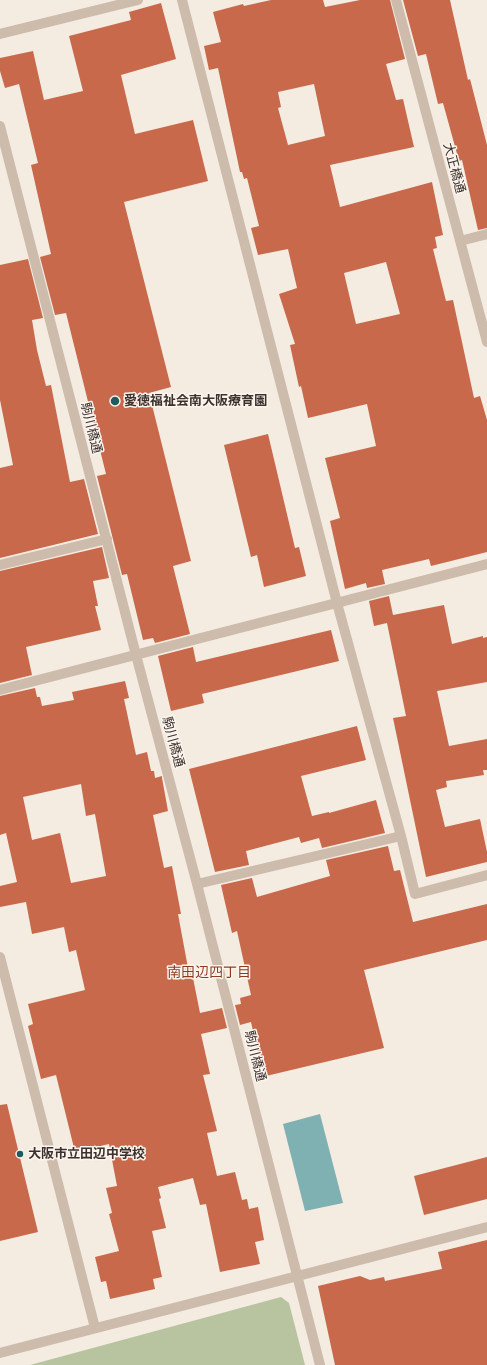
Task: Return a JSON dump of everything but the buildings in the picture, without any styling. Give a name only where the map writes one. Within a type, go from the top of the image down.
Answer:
[{"type":"street","points":[[0,34],[138,0]]},
{"type":"street","points":[[182,0],[415,894],[487,875]]},
{"type":"street","name":"大正橋通","points":[[396,0],[487,342]]},
{"type":"street","name":"駒川橋通","points":[[0,126],[320,1365]]},
{"type":"street","points":[[460,241],[487,234]]},
{"type":"street","points":[[0,565],[107,539]]},
{"type":"street","points":[[0,690],[487,564]]},
{"type":"street","points":[[197,884],[401,836]]},
{"type":"street","points":[[0,957],[96,1328]]},
{"type":"street","points":[[0,1353],[487,1227]]},
{"type":"green space","points":[[281,1297],[289,1303],[305,1365],[30,1365]]},
{"type":"water","points":[[320,1114],[343,1203],[305,1211],[283,1124]]},
{"type":"place","name":"愛徳福祉会南大阪療育園","points":[[115,401]]},
{"type":"place","name":"大阪市立田辺中学校","points":[[20,1154]]},
{"type":"district","name":"南田辺四丁目","points":[[209,973]]}]
